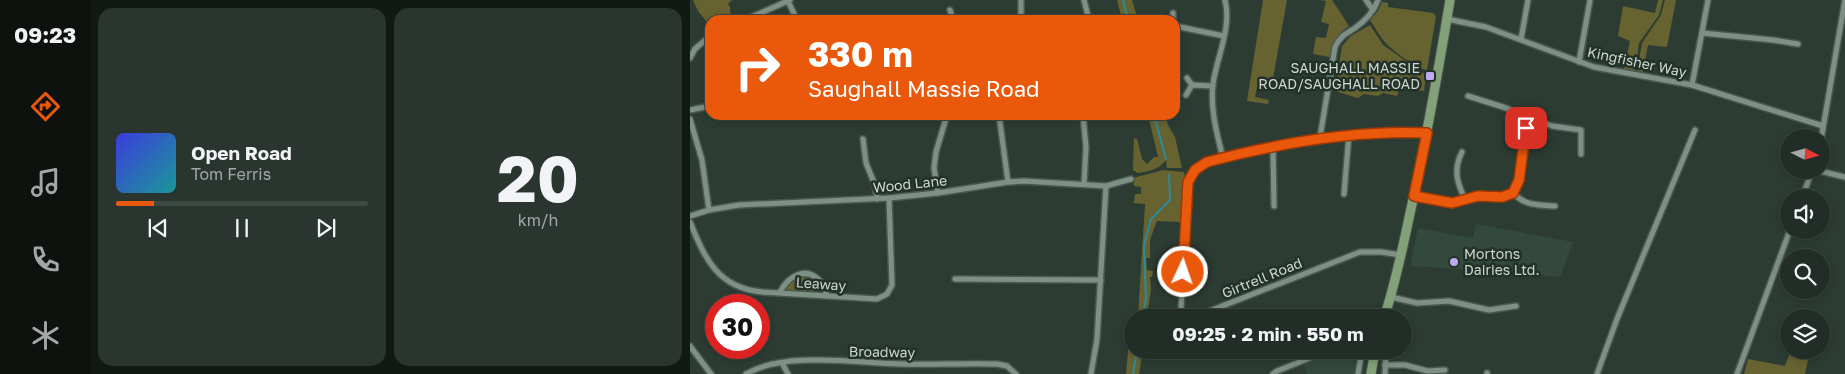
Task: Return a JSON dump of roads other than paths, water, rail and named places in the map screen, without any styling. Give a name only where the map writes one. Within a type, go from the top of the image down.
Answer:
[{"type":"main road","points":[[1387,309],[1401,255],[1427,133],[1450,0]]},
{"type":"main road","points":[[1371,374],[1374,359]]},
{"type":"street","points":[[1021,0],[1021,15]]},
{"type":"street","points":[[1084,0],[1088,15]]},
{"type":"street","points":[[1223,158],[1213,111],[1213,86],[1227,24],[1228,11],[1225,0]]},
{"type":"street","points":[[1366,0],[1373,10]]},
{"type":"street","points":[[1320,138],[1335,46],[1342,36],[1357,26],[1373,10],[1378,0]]},
{"type":"street","points":[[1521,39],[1528,0]]},
{"type":"street","points":[[1579,62],[1590,0]]},
{"type":"street","points":[[1692,85],[1708,0]]},
{"type":"street","points":[[1823,129],[1845,0]]},
{"type":"street","points":[[757,15],[789,1],[795,15]]},
{"type":"street","points":[[950,10],[952,15]]},
{"type":"street","name":"Kingfisher Way","points":[[1447,18],[1486,27],[1579,62],[1692,85],[1823,126]]},
{"type":"street","points":[[1180,24],[1224,36]]},
{"type":"street","points":[[1702,33],[1798,44]]},
{"type":"street","points":[[690,58],[695,49],[705,40]]},
{"type":"street","points":[[1187,78],[1192,85]]},
{"type":"street","points":[[1192,85],[1213,86]]},
{"type":"street","points":[[1186,95],[1192,85]]},
{"type":"street","points":[[1468,96],[1552,126],[1581,130],[1581,154]]},
{"type":"street","points":[[690,110],[705,107]]},
{"type":"street","points":[[1414,196],[1452,203],[1478,196],[1502,197],[1513,193],[1519,180],[1524,138],[1529,117]]},
{"type":"street","points":[[690,119],[702,160],[709,210]]},
{"type":"street","points":[[938,193],[934,168],[936,152],[946,120]]},
{"type":"street","points":[[1000,120],[1008,182]]},
{"type":"street","points":[[1083,120],[1086,146],[1084,184]]},
{"type":"street","points":[[1598,374],[1621,311],[1695,130]]},
{"type":"street","name":"Girtrell Road","points":[[1401,255],[1363,251],[1197,316],[1185,315],[1181,308],[1188,182],[1191,175],[1200,165],[1223,158],[1320,138],[1349,134],[1427,133]]},
{"type":"street","points":[[1344,194],[1349,134]]},
{"type":"street","points":[[863,139],[866,163],[875,185],[877,199]]},
{"type":"street","points":[[1274,148],[1274,206]]},
{"type":"street","points":[[1462,152],[1457,161],[1456,173],[1458,185],[1466,199]]},
{"type":"street","points":[[1830,173],[1845,177]]},
{"type":"street","name":"Wood Lane","points":[[690,216],[709,210],[739,205],[889,198],[938,193],[1008,182],[1024,181],[1106,186],[1131,179]]},
{"type":"street","points":[[1091,374],[1097,339],[1106,186]]},
{"type":"street","points":[[1513,193],[1526,204],[1556,206]]},
{"type":"street","name":"Leaway","points":[[690,222],[706,258],[720,276],[744,289],[877,299],[887,294],[892,285],[889,198]]},
{"type":"street","points":[[1737,374],[1787,239]]},
{"type":"street","points":[[780,292],[791,277],[802,274],[820,281],[827,296]]},
{"type":"street","points":[[955,279],[1101,280]]},
{"type":"street","points":[[1391,297],[1417,303],[1449,301],[1489,310],[1516,306]]},
{"type":"street","points":[[690,346],[710,374]]},
{"type":"street","points":[[1273,374],[1309,359]]},
{"type":"street","points":[[1358,374],[1360,359]]},
{"type":"street","points":[[1385,374],[1386,359]]},
{"type":"street","name":"Broadway","points":[[746,374],[758,368],[782,362],[812,360],[904,364],[997,364],[1007,366],[1016,374]]},
{"type":"street","points":[[782,362],[788,374]]},
{"type":"street","points":[[1385,365],[1405,364],[1428,371],[1445,370]]},
{"type":"waterway","points":[[1123,0],[1127,15]]},
{"type":"waterway","points":[[1155,120],[1166,159]]},
{"type":"waterway","points":[[1144,309],[1146,298],[1144,245],[1151,219],[1170,200],[1169,175]]},
{"type":"waterway","points":[[1133,374],[1136,359]]},
{"type":"place","name":"SAUGHALL MASSIE ROAD/SAUGHALL ROAD","points":[[1430,76]]},
{"type":"place","name":"Mortons Dairies Ltd.","points":[[1454,262]]}]
